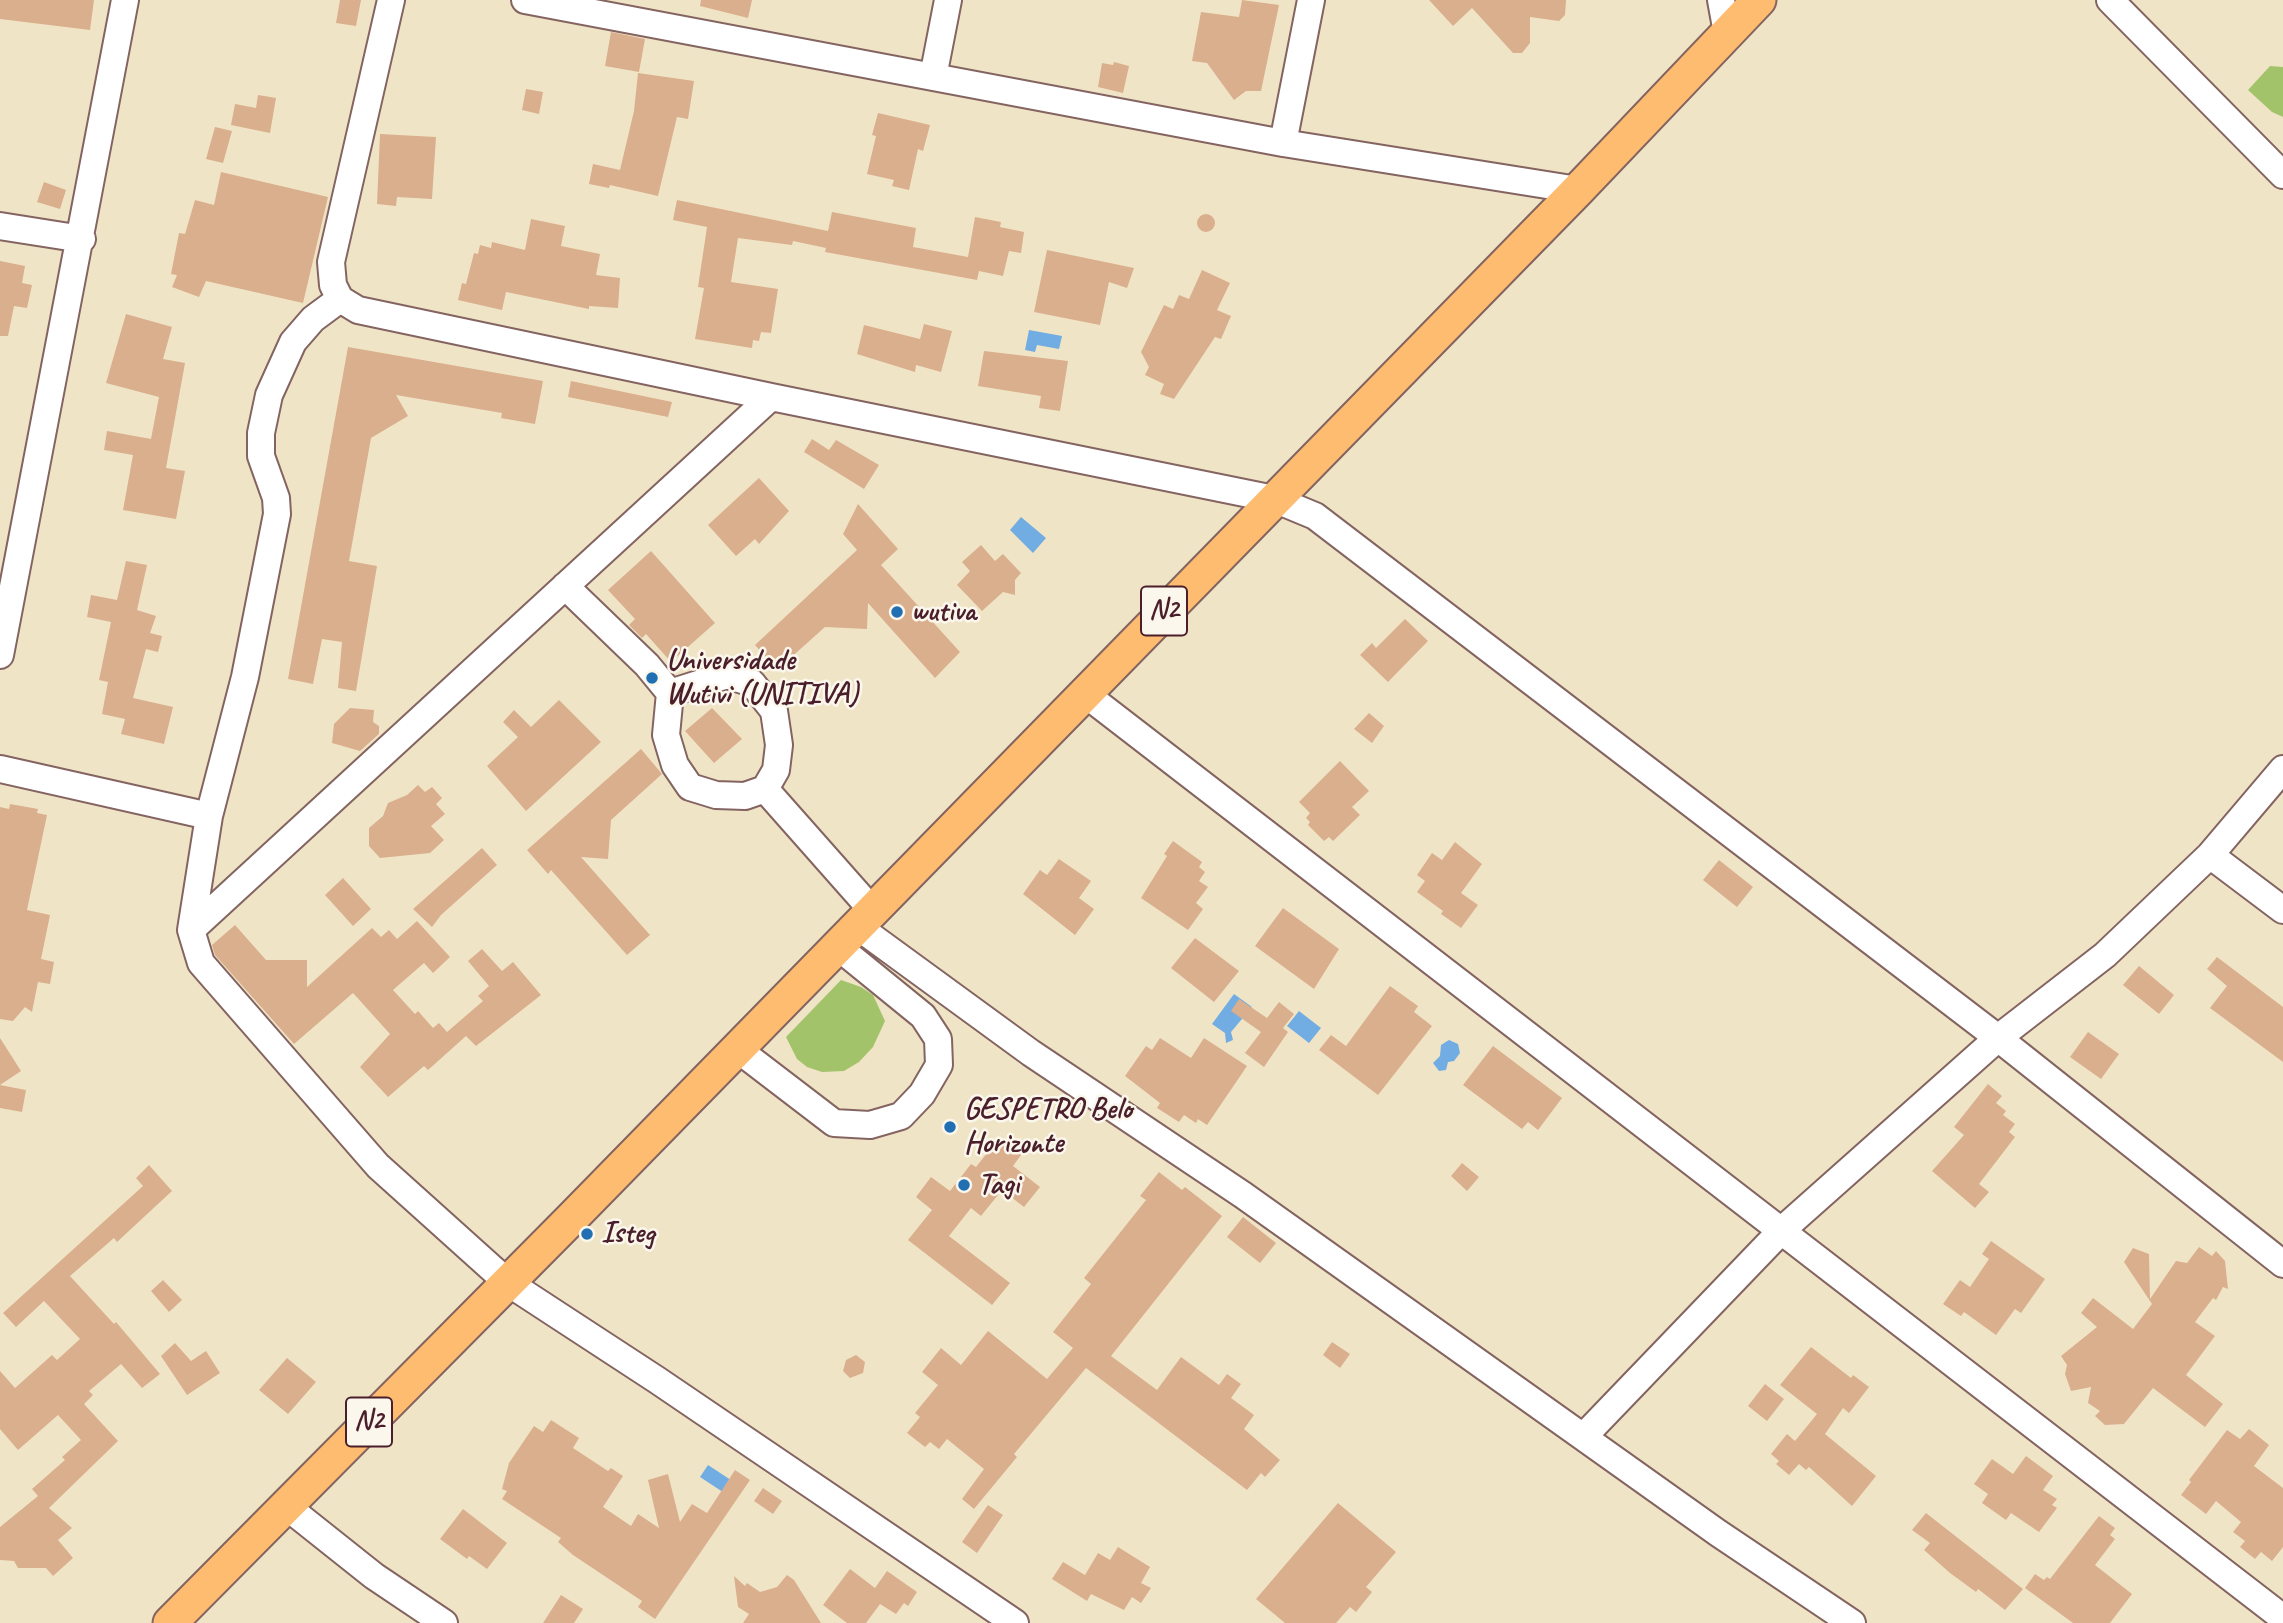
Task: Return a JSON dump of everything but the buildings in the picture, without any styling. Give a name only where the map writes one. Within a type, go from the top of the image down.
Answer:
[{"type":"main road","name":"N2","points":[[181,1620],[286,1506],[1578,190],[1759,0]]},
{"type":"street","points":[[0,655],[82,239],[125,0]]},
{"type":"street","points":[[391,0],[331,262],[333,285],[340,299],[358,310],[1274,499],[1315,516],[1998,1038],[2283,1264]]},
{"type":"street","points":[[525,0],[1283,143],[1578,190]]},
{"type":"street","points":[[933,77],[948,0]]},
{"type":"street","points":[[1283,143],[1311,0]]},
{"type":"street","points":[[1721,0],[1727,33]]},
{"type":"street","points":[[2109,0],[2283,175]]},
{"type":"street","points":[[0,226],[82,239]]},
{"type":"street","points":[[340,299],[313,319],[293,342],[269,395],[261,433],[261,456],[276,498],[277,514],[245,677],[209,816],[191,930],[201,963],[378,1166],[507,1282],[657,1380],[1015,1623]]},
{"type":"street","points":[[191,930],[771,397]]},
{"type":"street","points":[[565,586],[647,665],[670,693],[666,735],[675,765],[690,787],[716,795],[746,796],[765,789],[776,770],[779,745],[774,711],[752,682],[727,675],[670,693]]},
{"type":"street","points":[[1084,693],[1411,942],[1613,1103],[1782,1230],[2016,1415],[2283,1618]]},
{"type":"street","points":[[0,769],[209,816]]},
{"type":"street","points":[[1585,1435],[1782,1230],[1843,1180],[1935,1092],[1998,1038],[2105,955],[2210,855],[2283,769]]},
{"type":"street","points":[[736,1048],[834,1123],[870,1125],[901,1116],[922,1094],[939,1065],[938,1039],[856,928],[765,789]]},
{"type":"street","points":[[2210,855],[2283,909]]},
{"type":"street","points":[[856,928],[1031,1053],[1243,1195],[1585,1435],[1718,1533],[1852,1623]]},
{"type":"street","points":[[286,1506],[374,1576],[444,1623]]},
{"type":"green space","points":[[2270,66],[2283,67],[2283,117],[2272,112],[2248,90]]},
{"type":"green space","points":[[841,980],[861,987],[873,995],[885,1021],[873,1047],[859,1062],[844,1071],[822,1072],[807,1067],[797,1059],[786,1037]]},
{"type":"water","points":[[1029,330],[1062,336],[1059,349],[1037,345],[1035,352],[1025,350]]},
{"type":"water","points":[[1021,517],[1046,538],[1033,553],[1010,530]]},
{"type":"water","points":[[1234,994],[1252,1007],[1231,1032],[1233,1040],[1226,1043],[1225,1033],[1212,1024]]},
{"type":"water","points":[[1299,1011],[1321,1028],[1309,1043],[1287,1026]]},
{"type":"water","points":[[1449,1040],[1458,1044],[1460,1053],[1454,1061],[1448,1062],[1446,1070],[1439,1071],[1433,1063],[1440,1056],[1441,1045]]},
{"type":"water","points":[[708,1465],[737,1484],[729,1496],[700,1477]]},
{"type":"place","name":"wutiva","points":[[897,612]]},
{"type":"place","name":"Universidade Wutivi (UNITIVA)","points":[[652,678]]},
{"type":"place","name":"GESPETRO Belo Horizonte","points":[[950,1127]]},
{"type":"place","name":"Tagi","points":[[964,1185]]},
{"type":"place","name":"Isteg","points":[[587,1234]]}]
